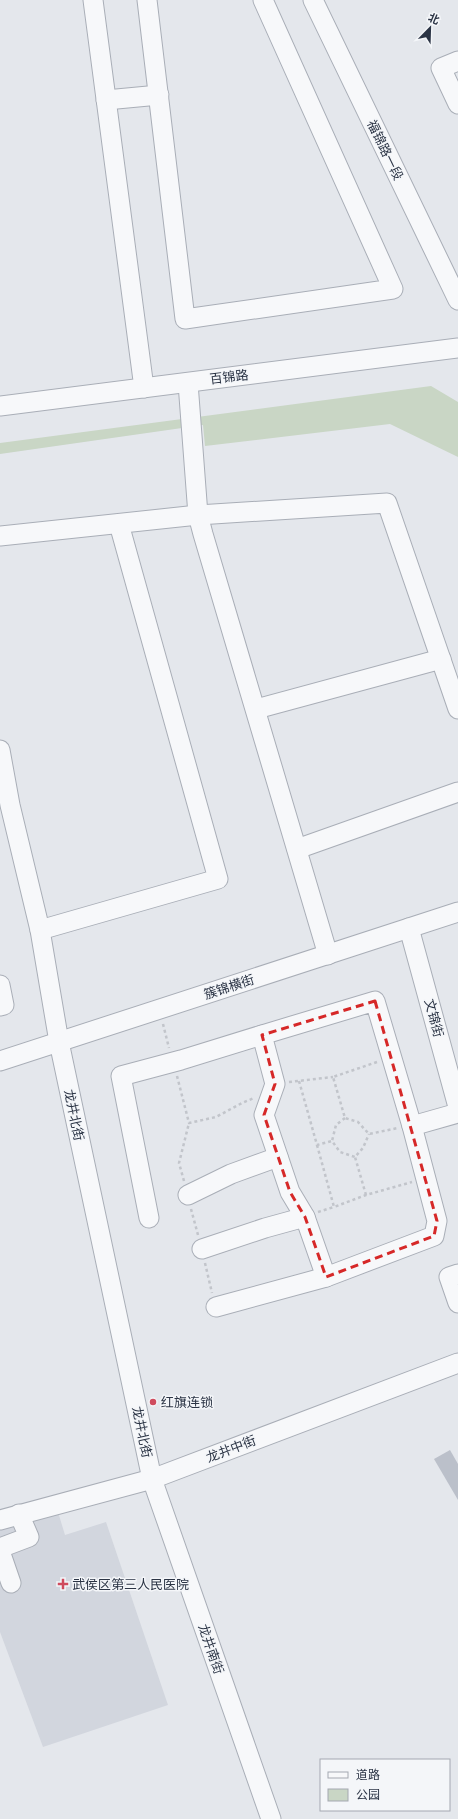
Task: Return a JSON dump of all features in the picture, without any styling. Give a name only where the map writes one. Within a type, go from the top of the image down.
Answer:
[{"type":"street","points":[[93,0],[144,388]]},
{"type":"street","points":[[147,0],[185,319],[393,289],[263,0]]},
{"type":"street","name":"福锦路一段","points":[[312,0],[458,300]]},
{"type":"street","name":"福锦路一段","points":[[325,0],[458,277]]},
{"type":"street","points":[[458,61],[441,68],[458,104]]},
{"type":"street","points":[[106,100],[159,95]]},
{"type":"street","name":"百锦路","points":[[0,406],[458,348]]},
{"type":"street","points":[[188,383],[198,515],[328,955]]},
{"type":"street","points":[[0,536],[198,515],[387,503],[458,708]]},
{"type":"street","points":[[40,930],[218,879],[120,524]]},
{"type":"street","points":[[256,709],[441,659]]},
{"type":"street","name":"龙井北街","points":[[0,750],[5,806],[40,930],[59,1042],[152,1479]]},
{"type":"street","points":[[297,849],[458,792]]},
{"type":"street","name":"簇锦横街","points":[[0,1061],[458,912]]},
{"type":"street","name":"文锦街","points":[[409,928],[458,1107]]},
{"type":"street","points":[[0,986],[4,1005],[0,1006]]},
{"type":"street","points":[[149,1218],[121,1076],[173,1062],[375,1001],[412,1126],[437,1221],[434,1236],[326,1277],[216,1307]]},
{"type":"street","points":[[262,1035],[274,1088],[264,1115],[290,1192],[305,1217],[326,1277]]},
{"type":"street","points":[[412,1126],[458,1113]]},
{"type":"street","points":[[188,1195],[231,1174],[278,1157]]},
{"type":"street","points":[[202,1249],[265,1228],[305,1217]]},
{"type":"street","points":[[458,1274],[449,1277],[458,1303]]},
{"type":"street","name":"龙井中街","points":[[0,1520],[152,1479],[458,1363]]},
{"type":"street","name":"龙井南街","points":[[152,1479],[271,1819]]},
{"type":"street","points":[[0,1548],[29,1537],[19,1514]]},
{"type":"street","points":[[0,1551],[12,1583]]},
{"type":"path","points":[[159,1010],[188,1123],[179,1164]]},
{"type":"path","points":[[188,1123],[216,1117],[242,1102],[274,1088],[299,1081],[333,1077],[392,1057]]},
{"type":"path","points":[[333,1077],[345,1118]]},
{"type":"path","points":[[299,1081],[334,1207],[366,1195],[426,1178]]},
{"type":"path","points":[[345,1118],[358,1122],[369,1134]]},
{"type":"path","points":[[345,1118],[336,1125],[332,1140],[340,1152],[354,1157]]},
{"type":"path","points":[[369,1134],[412,1126]]},
{"type":"path","points":[[354,1157],[363,1148],[369,1134]]},
{"type":"path","points":[[317,1145],[332,1140]]},
{"type":"path","points":[[354,1157],[366,1195]]},
{"type":"highlighted area","points":[[375,1001],[437,1221],[434,1236],[326,1277],[305,1217],[290,1192],[264,1115],[275,1084],[262,1035]]},
{"type":"shaded area","name":"武侯区第三人民医院","points":[[58,1512],[65,1535],[106,1522],[168,1705],[43,1747],[0,1632],[0,1528]]},
{"type":"green space","points":[[431,386],[458,402],[458,457],[390,424],[205,446],[203,425],[0,454],[0,443]]},
{"type":"building","points":[[450,1450],[458,1464],[458,1500],[434,1459]]},
{"type":"place","name":"红旗连锁","points":[[153,1402]]},
{"type":"place","name":"武侯区第三人民医院","points":[[63,1584]]}]
